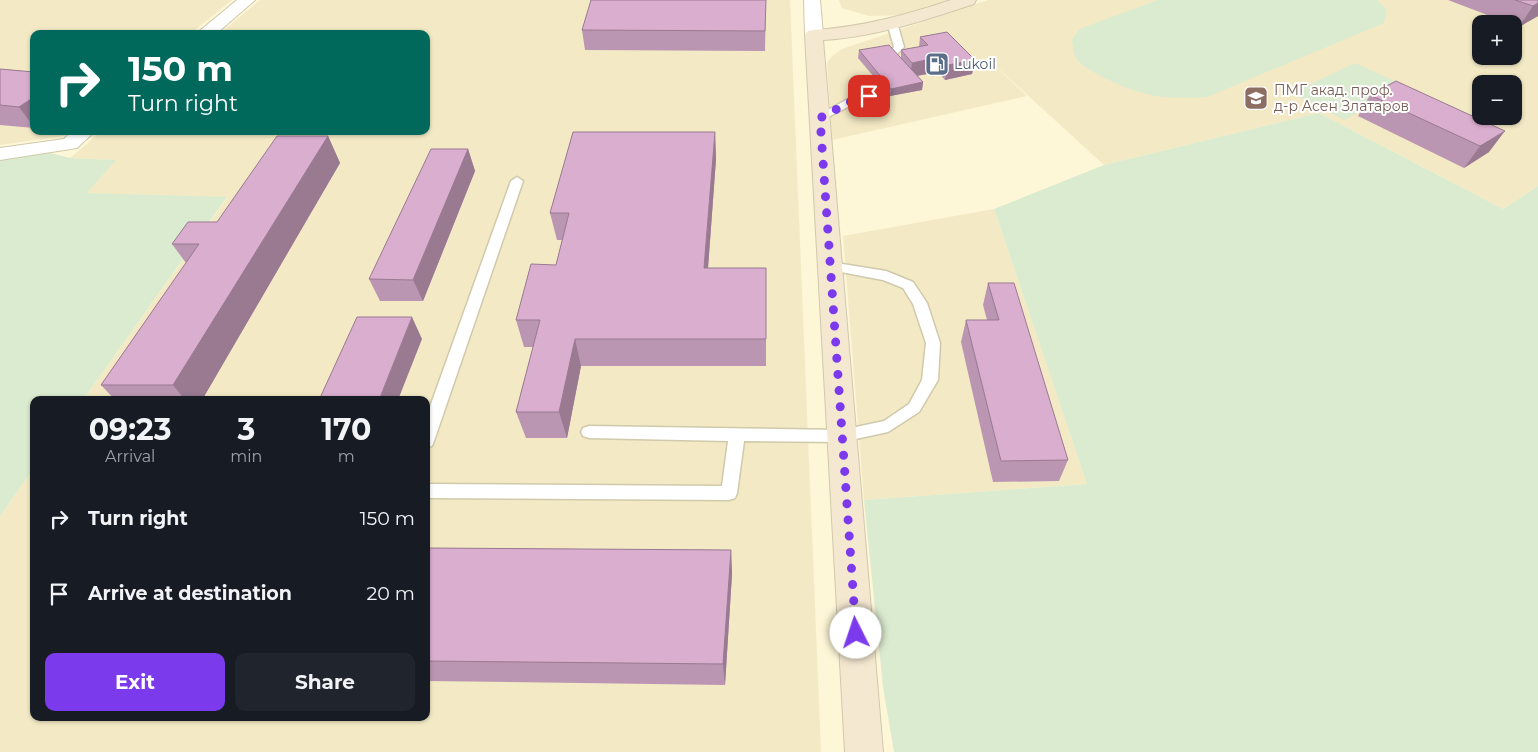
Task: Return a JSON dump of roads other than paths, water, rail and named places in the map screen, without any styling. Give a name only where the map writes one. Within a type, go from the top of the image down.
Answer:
[{"type":"street","points":[[210,30],[247,0]]},
{"type":"street","points":[[812,0],[864,752]]},
{"type":"street","points":[[814,35],[860,33],[892,26],[968,0]]},
{"type":"street","points":[[0,154],[77,138]]},
{"type":"lane","points":[[820,118],[852,101],[902,88],[884,63],[899,47],[892,26]]},
{"type":"lane","points":[[430,430],[517,180]]},
{"type":"lane","points":[[589,432],[737,436],[842,436],[888,426],[914,408],[930,380],[933,343],[920,303],[908,285],[886,276],[830,266]]},
{"type":"lane","points":[[430,491],[729,493],[737,436]]},
{"type":"place","name":"Lukoil","points":[[937,64]]},
{"type":"place","name":"ПМГ акад. проф. д-р Асен Златаров","points":[[1256,98]]}]
